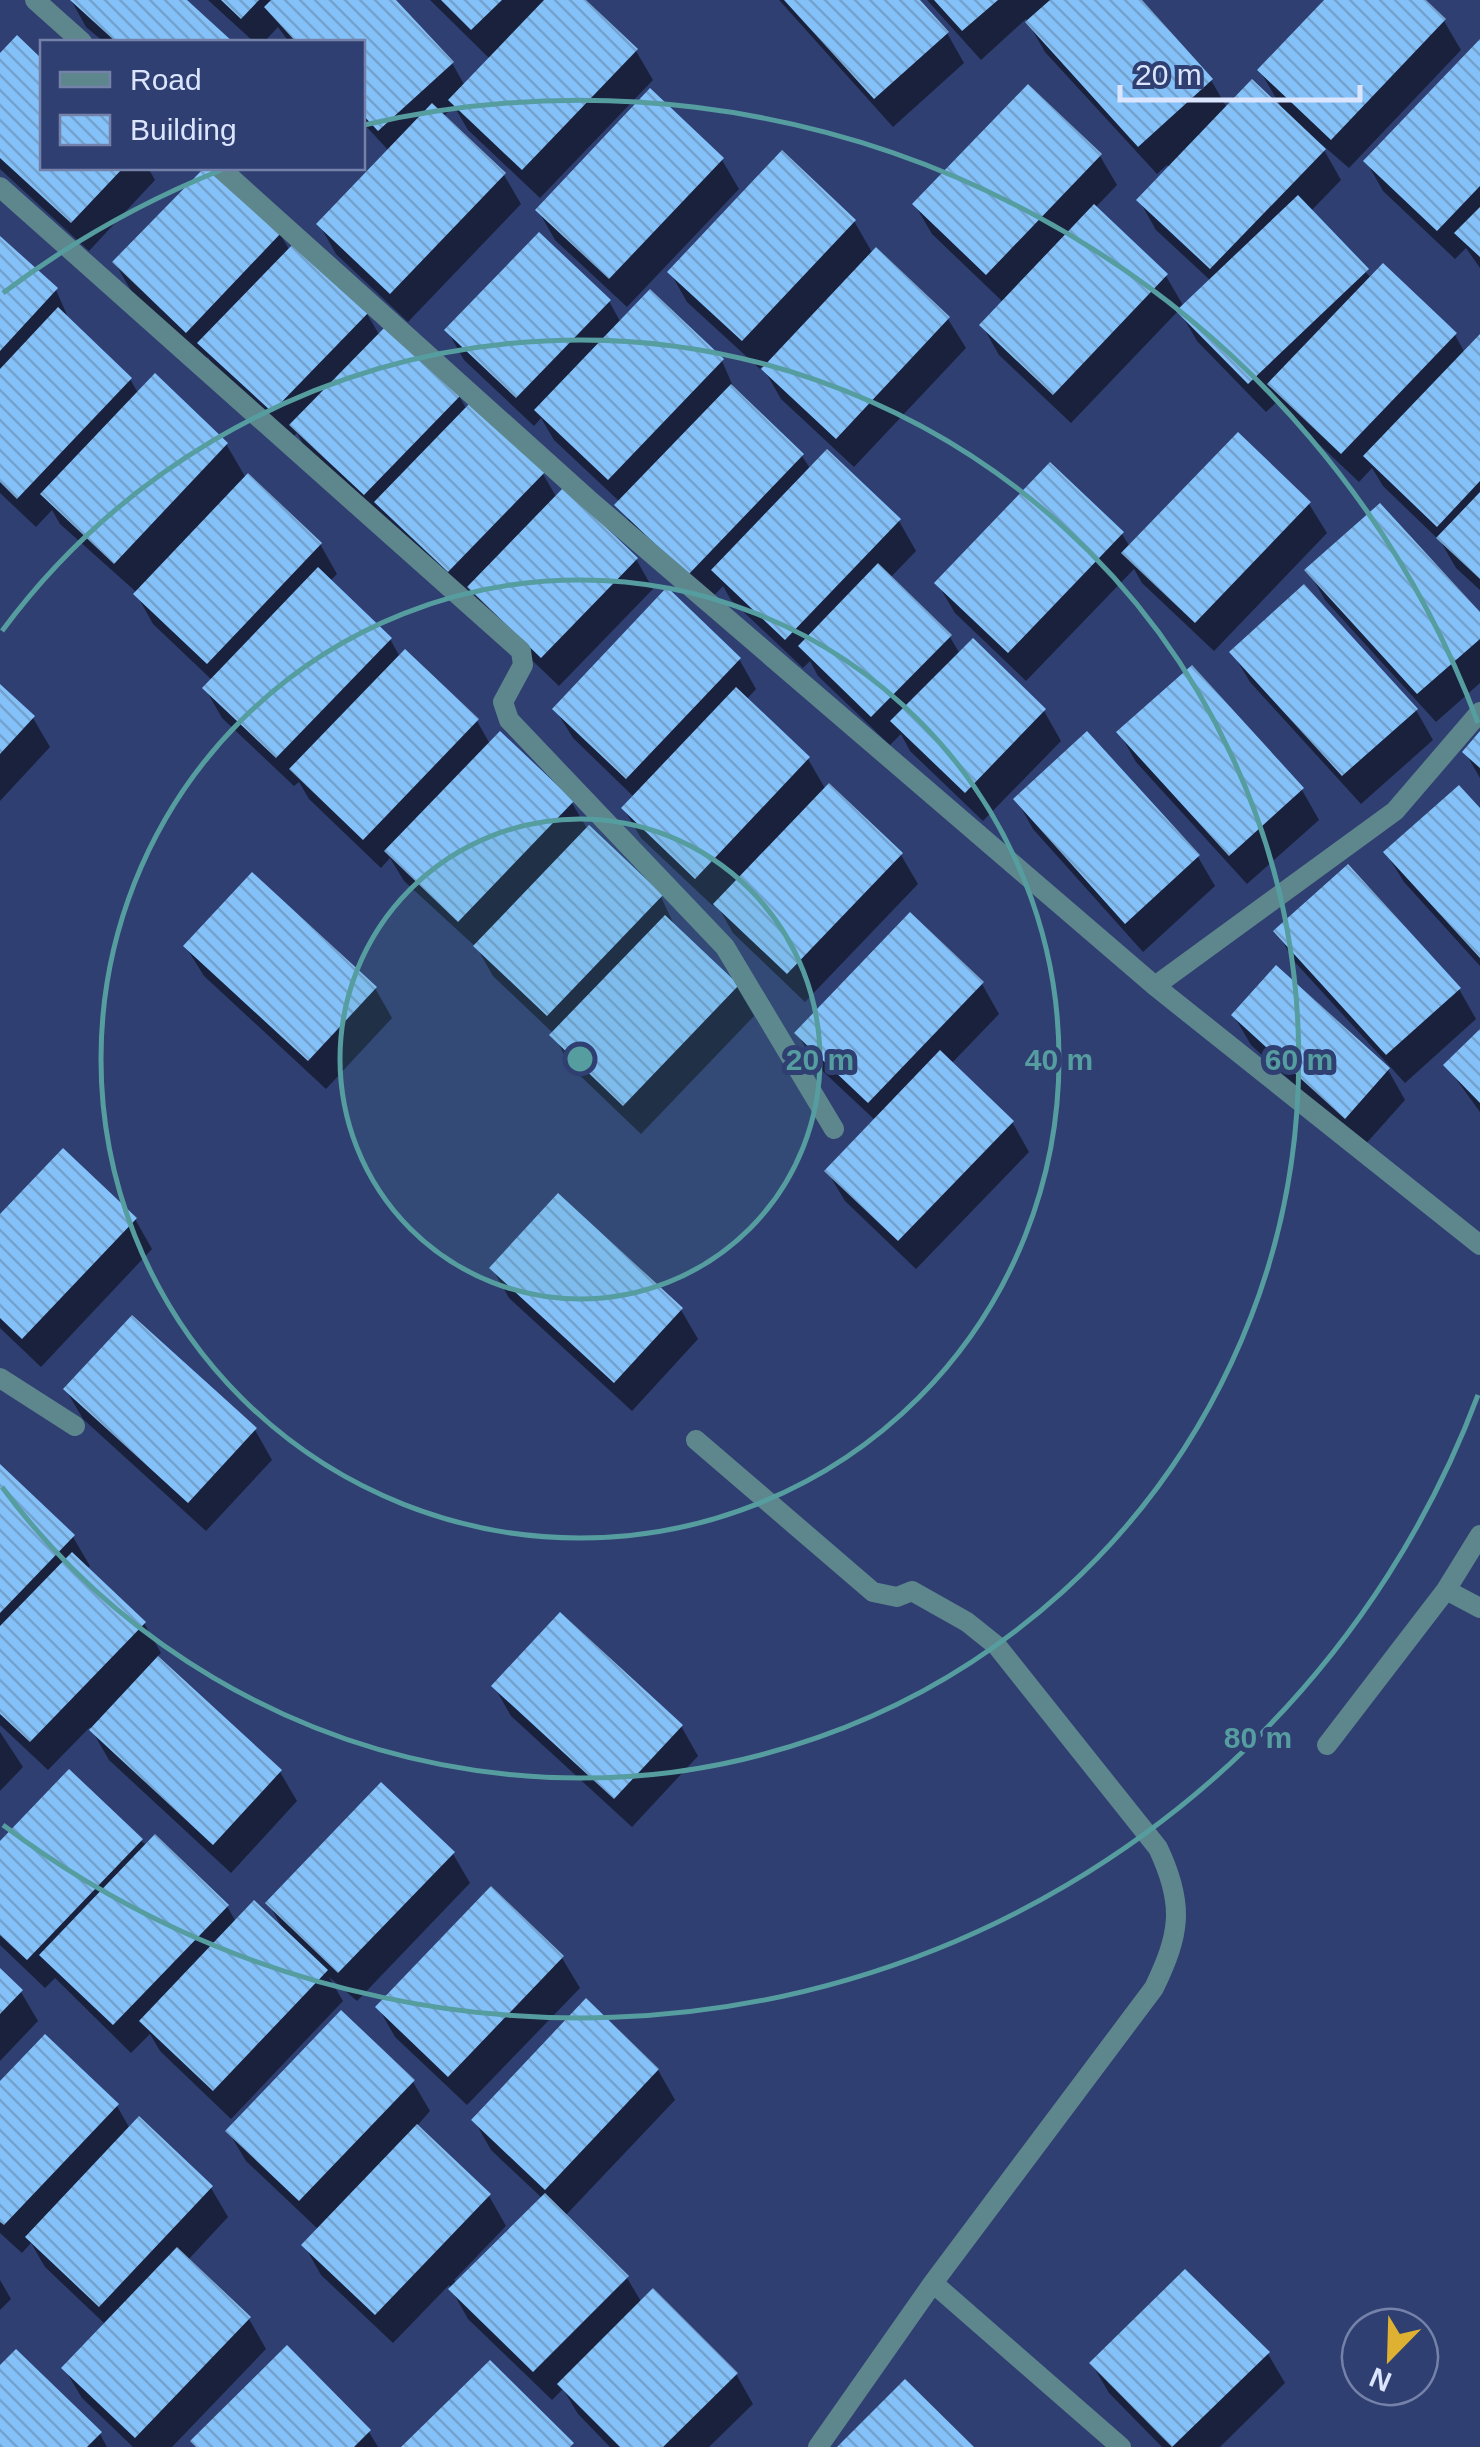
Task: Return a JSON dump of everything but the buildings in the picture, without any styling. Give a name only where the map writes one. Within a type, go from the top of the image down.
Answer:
[{"type":"street","points":[[34,0],[80,40]]},
{"type":"street","points":[[222,170],[588,499],[1155,986],[1480,1246]]},
{"type":"street","points":[[0,186],[521,650],[524,664],[502,708],[508,720],[725,947],[834,1129]]},
{"type":"street","points":[[1155,986],[1395,811],[1480,712]]},
{"type":"street","points":[[0,1378],[75,1426]]},
{"type":"street","points":[[696,1440],[873,1592],[897,1596],[912,1592],[967,1622],[997,1646],[1158,1848],[1170,1874],[1177,1940],[1154,1988],[933,2283],[818,2447]]},
{"type":"street","points":[[1328,1744],[1446,1590],[1480,1535]]},
{"type":"street","points":[[1446,1590],[1480,1608]]},
{"type":"street","points":[[933,2283],[1121,2447]]}]
